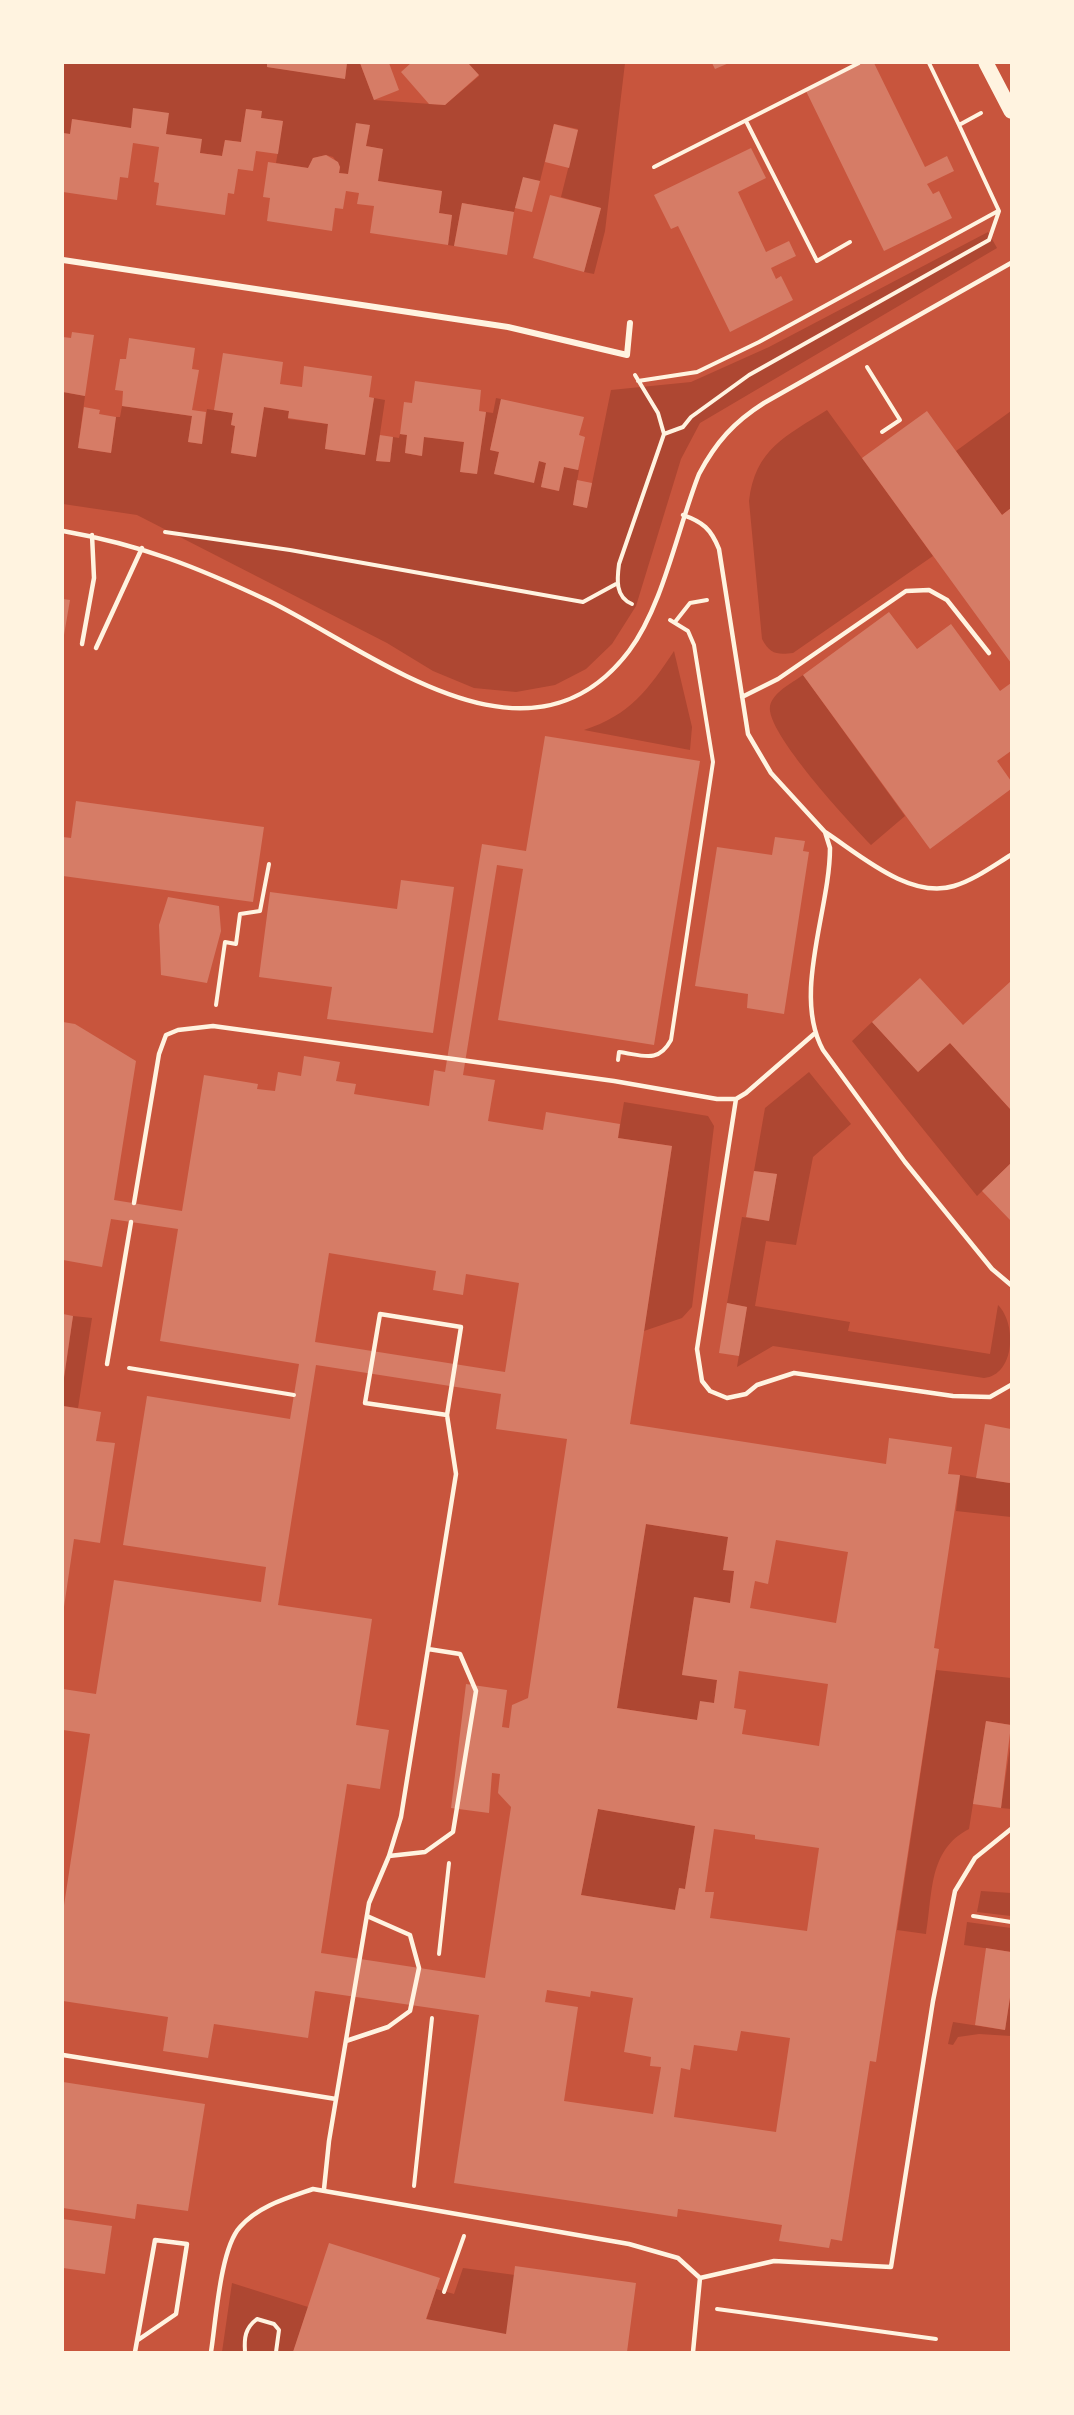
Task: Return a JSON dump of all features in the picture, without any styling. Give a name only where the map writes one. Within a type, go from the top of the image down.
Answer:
[{"type":"main road","points":[[986,63],[1008,105]]},
{"type":"street","points":[[63,260],[508,327],[627,355],[630,323]]},
{"type":"lane","points":[[63,531],[92,535],[182,561],[271,603],[364,655],[414,679],[479,703],[528,710],[550,706],[597,684],[630,650],[651,612],[683,515],[710,454],[740,419],[1011,263]]},
{"type":"lane","points":[[683,515],[702,521],[713,533],[719,549],[748,734],[771,773],[825,832],[881,870],[909,883],[926,887],[952,887],[1011,855]]},
{"type":"lane","points":[[82,644],[94,578],[92,535]]},
{"type":"lane","points":[[96,648],[142,548]]},
{"type":"lane","points":[[742,697],[778,679],[906,591],[929,590],[947,600],[989,653]]},
{"type":"lane","points":[[825,832],[830,862],[811,995],[814,1034],[823,1050],[905,1162],[992,1269],[1011,1285]]},
{"type":"lane","points":[[134,1203],[159,1054],[166,1035],[178,1030],[213,1026],[614,1081],[717,1099],[736,1099],[746,1093],[814,1034]]},
{"type":"lane","points":[[736,1099],[697,1349],[702,1381],[710,1391],[727,1398],[746,1394],[757,1385],[794,1372],[953,1396],[990,1397],[1011,1385]]},
{"type":"lane","points":[[107,1364],[131,1222]]},
{"type":"lane","points":[[324,2189],[336,2098],[369,1903],[389,1856],[401,1817],[456,1474],[447,1415],[461,1327],[380,1314],[365,1403],[447,1415]]},
{"type":"lane","points":[[389,1856],[425,1852],[453,1832],[476,1691],[460,1654],[428,1649]]},
{"type":"lane","points":[[700,2278],[774,2261],[891,2267],[933,2001],[955,1892],[975,1858],[1011,1828]]},
{"type":"lane","points":[[346,2041],[388,2027],[410,2011],[419,1968],[410,1935],[367,1916]]},
{"type":"lane","points":[[63,2055],[336,2098]]},
{"type":"lane","points":[[211,2352],[227,2250],[239,2227],[274,2203],[313,2189],[324,2189],[629,2244],[678,2258],[700,2278]]},
{"type":"lane","points":[[135,2352],[155,2240],[187,2244],[176,2314],[138,2340]]},
{"type":"lane","points":[[693,2352],[700,2278]]},
{"type":"path","points":[[654,166],[859,63]]},
{"type":"path","points":[[664,434],[683,427],[691,417],[749,375],[989,240],[999,211],[928,63]]},
{"type":"path","points":[[959,125],[1008,105]]},
{"type":"path","points":[[746,121],[817,261],[850,242]]},
{"type":"path","points":[[638,381],[697,372],[999,211]]},
{"type":"path","points":[[614,1081],[620,1052],[654,1057],[665,1052],[671,1040],[713,762],[694,645],[688,631],[675,622],[626,602],[616,584],[619,564],[664,434],[658,414],[638,381],[627,355]]},
{"type":"path","points":[[882,432],[900,420]]},
{"type":"path","points":[[160,532],[301,552],[584,602],[616,584]]},
{"type":"path","points":[[675,622],[690,603],[727,596]]},
{"type":"path","points":[[218,991],[225,942],[236,944],[240,914],[260,911],[269,864]]},
{"type":"path","points":[[107,1364],[294,1395]]},
{"type":"path","points":[[973,1916],[1011,1922]]},
{"type":"path","points":[[444,2292],[471,2217]]},
{"type":"path","points":[[698,2307],[936,2339]]},
{"type":"path","points":[[244,2352],[244,2338],[249,2325],[257,2319],[274,2324],[279,2330],[276,2352]]},
{"type":"shaded area","points":[[63,63],[267,63],[267,67],[345,78],[347,63],[360,63],[374,100],[445,105],[479,76],[468,63],[625,63],[605,231],[594,274],[584,272],[601,208],[561,197],[578,129],[554,124],[540,181],[523,178],[514,212],[462,203],[454,246],[448,245],[452,215],[439,213],[442,191],[378,181],[382,149],[366,146],[370,126],[348,174],[339,173],[340,167],[333,157],[326,155],[313,158],[308,168],[276,163],[283,121],[261,118],[261,111],[246,109],[241,142],[225,140],[222,156],[200,153],[166,134],[73,119],[70,134],[63,133]]},
{"type":"shaded area","points":[[988,232],[997,248],[700,423],[681,459],[636,606],[612,644],[586,669],[555,685],[516,692],[474,688],[433,671],[387,643],[137,515],[63,504],[63,392],[85,396],[78,448],[111,453],[116,417],[120,417],[122,406],[192,416],[188,442],[202,444],[207,409],[233,413],[231,424],[235,426],[231,453],[256,457],[264,407],[289,411],[288,419],[328,424],[325,449],[365,455],[374,398],[385,400],[376,461],[390,462],[393,437],[399,438],[400,434],[407,435],[405,453],[421,456],[424,437],[464,442],[461,472],[477,474],[486,412],[493,413],[496,398],[501,399],[490,450],[499,452],[494,474],[539,461],[546,463],[541,487],[558,491],[564,467],[579,470],[573,505],[587,508],[611,390],[691,382],[769,347]]},
{"type":"shaded area","points":[[827,410],[933,556],[793,653],[783,654],[771,651],[762,639],[749,501],[752,483],[758,468],[775,446]]},
{"type":"shaded area","points":[[1011,411],[1011,508],[1002,515],[956,451]]},
{"type":"shaded area","points":[[674,651],[692,727],[690,750],[584,730],[626,709],[646,689]]},
{"type":"shaded area","points":[[803,675],[905,816],[871,845],[794,756],[772,719],[770,706],[775,696]]},
{"type":"shaded area","points":[[872,1022],[918,1072],[950,1043],[1011,1110],[1011,1163],[977,1196],[852,1041]]},
{"type":"shaded area","points":[[809,1072],[851,1124],[813,1157],[796,1245],[766,1241],[755,1306],[850,1322],[848,1331],[990,1354],[998,1305],[1008,1324],[1010,1348],[1002,1368],[994,1375],[984,1378],[773,1346],[737,1367],[747,1307],[727,1303],[742,1217],[769,1221],[777,1174],[754,1171],[765,1108]]},
{"type":"shaded area","points":[[624,1102],[708,1116],[714,1126],[692,1307],[682,1318],[644,1331],[672,1146],[618,1138]]},
{"type":"shaded area","points":[[73,1316],[92,1318],[78,1408],[63,1406],[63,1386]]},
{"type":"shaded area","points":[[960,1475],[1009,1483],[1011,1475],[1011,1517],[956,1511]]},
{"type":"shaded area","points":[[646,1524],[728,1537],[724,1570],[734,1571],[730,1603],[694,1597],[682,1674],[717,1680],[714,1703],[700,1702],[697,1720],[617,1708]]},
{"type":"shaded area","points":[[936,1670],[1011,1678],[1011,1725],[986,1721],[969,1829],[946,1848],[939,1861],[932,1888],[926,1934],[897,1930]]},
{"type":"shaded area","points":[[1011,1740],[1011,1809],[1001,1808]]},
{"type":"shaded area","points":[[598,1809],[695,1826],[685,1889],[679,1888],[675,1910],[581,1895]]},
{"type":"shaded area","points":[[981,1891],[1011,1893],[1011,1916],[977,1912]]},
{"type":"shaded area","points":[[967,1922],[1011,1928],[1011,1952],[964,1945]]},
{"type":"shaded area","points":[[1011,1991],[1011,2036],[979,2034],[958,2037],[953,2045],[948,2044],[953,2022],[1005,2030]]},
{"type":"shaded area","points":[[463,2268],[515,2275],[504,2352],[416,2352],[436,2289],[454,2294]]},
{"type":"shaded area","points":[[232,2283],[308,2307],[293,2352],[222,2352]]},
{"type":"building","points":[[267,63],[347,63],[345,79],[267,67]]},
{"type":"building","points":[[360,63],[389,63],[399,90],[374,100]]},
{"type":"building","points":[[411,63],[468,63],[479,75],[445,105],[429,104],[401,72]]},
{"type":"building","points":[[712,63],[729,63],[715,69]]},
{"type":"building","points":[[863,63],[874,63],[925,167],[947,156],[954,171],[927,184],[933,194],[939,191],[952,218],[884,251],[806,91]]},
{"type":"building","points":[[133,108],[169,113],[166,134],[202,139],[200,153],[222,156],[225,140],[241,142],[246,109],[262,111],[261,118],[283,121],[278,154],[256,151],[253,171],[238,169],[234,194],[228,193],[225,215],[156,205],[159,183],[154,182],[159,147],[133,143],[128,178],[120,177],[117,200],[63,192],[63,133],[70,134],[72,119],[131,128]]},
{"type":"building","points":[[356,123],[370,125],[366,146],[383,149],[378,181],[442,191],[439,213],[452,215],[448,245],[370,233],[374,206],[357,204],[359,193],[346,191],[343,209],[335,208],[332,231],[267,221],[270,198],[263,197],[268,162],[308,168],[313,158],[326,155],[338,162],[339,173],[348,174]]},
{"type":"building","points":[[554,124],[578,130],[569,168],[545,162]]},
{"type":"building","points":[[751,148],[766,178],[738,192],[766,252],[789,241],[796,256],[771,268],[776,279],[781,276],[793,300],[730,332],[678,226],[671,229],[654,195]]},
{"type":"building","points":[[523,177],[540,181],[532,212],[515,208]]},
{"type":"building","points":[[550,195],[601,208],[584,272],[533,258]]},
{"type":"building","points":[[462,203],[514,212],[507,255],[454,246]]},
{"type":"building","points":[[72,332],[94,335],[85,396],[63,392],[63,337],[71,338]]},
{"type":"building","points":[[129,338],[195,348],[192,369],[199,370],[192,410],[206,412],[202,444],[188,442],[192,416],[122,406],[123,391],[115,390],[120,359],[126,359]]},
{"type":"building","points":[[223,353],[283,362],[280,384],[302,387],[304,366],[372,376],[369,397],[374,398],[365,455],[325,449],[328,424],[288,418],[289,411],[264,407],[256,457],[231,453],[235,426],[231,425],[233,413],[214,410]]},
{"type":"building","points":[[415,381],[481,390],[479,411],[486,412],[477,474],[460,472],[464,442],[424,437],[422,456],[405,453],[407,435],[400,434],[404,402],[412,403]]},
{"type":"building","points":[[501,399],[584,417],[579,435],[585,437],[578,470],[564,467],[559,491],[541,487],[546,463],[539,461],[534,483],[494,474],[499,452],[490,450]]},
{"type":"building","points":[[84,407],[100,410],[99,414],[116,417],[111,453],[78,448]]},
{"type":"building","points":[[927,411],[1002,515],[1011,508],[1011,663],[862,458]]},
{"type":"building","points":[[380,435],[393,437],[390,462],[376,461]]},
{"type":"building","points":[[577,480],[592,483],[587,508],[573,505]]},
{"type":"building","points":[[63,599],[70,600],[64,635],[63,635]]},
{"type":"building","points":[[889,612],[917,649],[951,624],[1000,691],[1011,683],[1011,751],[997,761],[1011,781],[1011,789],[930,849],[803,675]]},
{"type":"building","points":[[545,736],[700,761],[654,1045],[498,1020],[523,869],[497,865],[463,1075],[495,1080],[488,1121],[543,1130],[546,1112],[620,1124],[618,1138],[672,1146],[630,1424],[886,1464],[889,1438],[952,1447],[948,1474],[960,1475],[934,1648],[939,1649],[876,2062],[870,2061],[842,2241],[831,2239],[829,2248],[779,2241],[782,2225],[678,2209],[677,2217],[454,2183],[479,2015],[315,1991],[308,2038],[214,2024],[208,2058],[163,2051],[168,2017],[63,2001],[63,1912],[90,1734],[63,1730],[63,1689],[96,1694],[114,1580],[261,1602],[266,1567],[123,1545],[147,1396],[290,1419],[299,1364],[160,1341],[178,1229],[111,1219],[102,1267],[63,1260],[63,1022],[75,1024],[136,1061],[114,1200],[182,1211],[204,1075],[258,1084],[257,1089],[275,1091],[278,1072],[301,1076],[304,1056],[340,1062],[336,1081],[356,1084],[354,1094],[429,1106],[434,1070],[445,1072],[482,844],[526,851]],"holes":[[[329,1253],[436,1271],[433,1290],[463,1295],[466,1274],[519,1283],[505,1372],[315,1342]],[[316,1365],[501,1394],[496,1429],[567,1439],[528,1698],[512,1705],[509,1728],[502,1727],[507,1690],[466,1684],[451,1808],[489,1813],[492,1773],[500,1774],[498,1793],[511,1807],[485,1978],[321,1953],[347,1784],[380,1789],[389,1730],[356,1725],[372,1619],[278,1605]],[[646,1524],[728,1537],[723,1570],[734,1571],[730,1603],[694,1597],[682,1675],[717,1680],[714,1703],[700,1701],[697,1720],[617,1708]],[[776,1540],[848,1552],[836,1623],[750,1608],[755,1581],[768,1584]],[[739,1671],[828,1684],[819,1746],[742,1734],[746,1710],[734,1708]],[[598,1809],[695,1826],[685,1889],[679,1888],[675,1910],[581,1895]],[[714,1829],[755,1835],[755,1839],[819,1848],[807,1931],[710,1918],[714,1892],[705,1892]],[[547,1990],[590,1997],[591,1991],[633,1998],[624,2052],[651,2057],[650,2066],[661,2067],[653,2114],[564,2101],[578,2007],[545,2002]],[[741,2031],[790,2038],[776,2132],[674,2117],[681,2068],[690,2070],[694,2045],[737,2051]]]},
{"type":"building","points":[[76,801],[264,827],[253,902],[63,876],[63,837],[71,838]]},
{"type":"building","points":[[775,837],[805,841],[803,851],[809,852],[784,1014],[747,1008],[748,994],[695,986],[717,847],[772,855]]},
{"type":"building","points":[[401,880],[454,887],[433,1033],[327,1019],[332,987],[259,977],[270,892],[397,909]]},
{"type":"building","points":[[168,897],[219,906],[221,931],[207,983],[161,975],[159,925]]},
{"type":"building","points":[[920,978],[963,1025],[1011,981],[1011,1110],[950,1043],[918,1072],[872,1022]]},
{"type":"building","points":[[1011,1163],[1011,1221],[982,1191]]},
{"type":"building","points":[[754,1171],[777,1174],[769,1221],[746,1217]]},
{"type":"building","points":[[727,1303],[747,1307],[739,1356],[719,1353]]},
{"type":"building","points":[[63,1314],[73,1316],[64,1377],[63,1377]]},
{"type":"building","points":[[63,1406],[101,1412],[96,1441],[115,1443],[100,1543],[74,1539],[64,1607]]},
{"type":"building","points":[[985,1424],[1011,1429],[1010,1483],[976,1478]]},
{"type":"building","points":[[986,1721],[1011,1725],[1001,1808],[973,1804]]},
{"type":"building","points":[[986,1948],[1011,1952],[1011,1991],[1005,2030],[975,2025]]},
{"type":"building","points":[[63,2082],[205,2104],[188,2211],[137,2204],[135,2219],[63,2208]]},
{"type":"building","points":[[63,2219],[112,2226],[105,2274],[63,2268]]},
{"type":"building","points":[[329,2243],[440,2278],[426,2319],[506,2334],[515,2266],[636,2283],[627,2352],[293,2352]]}]
